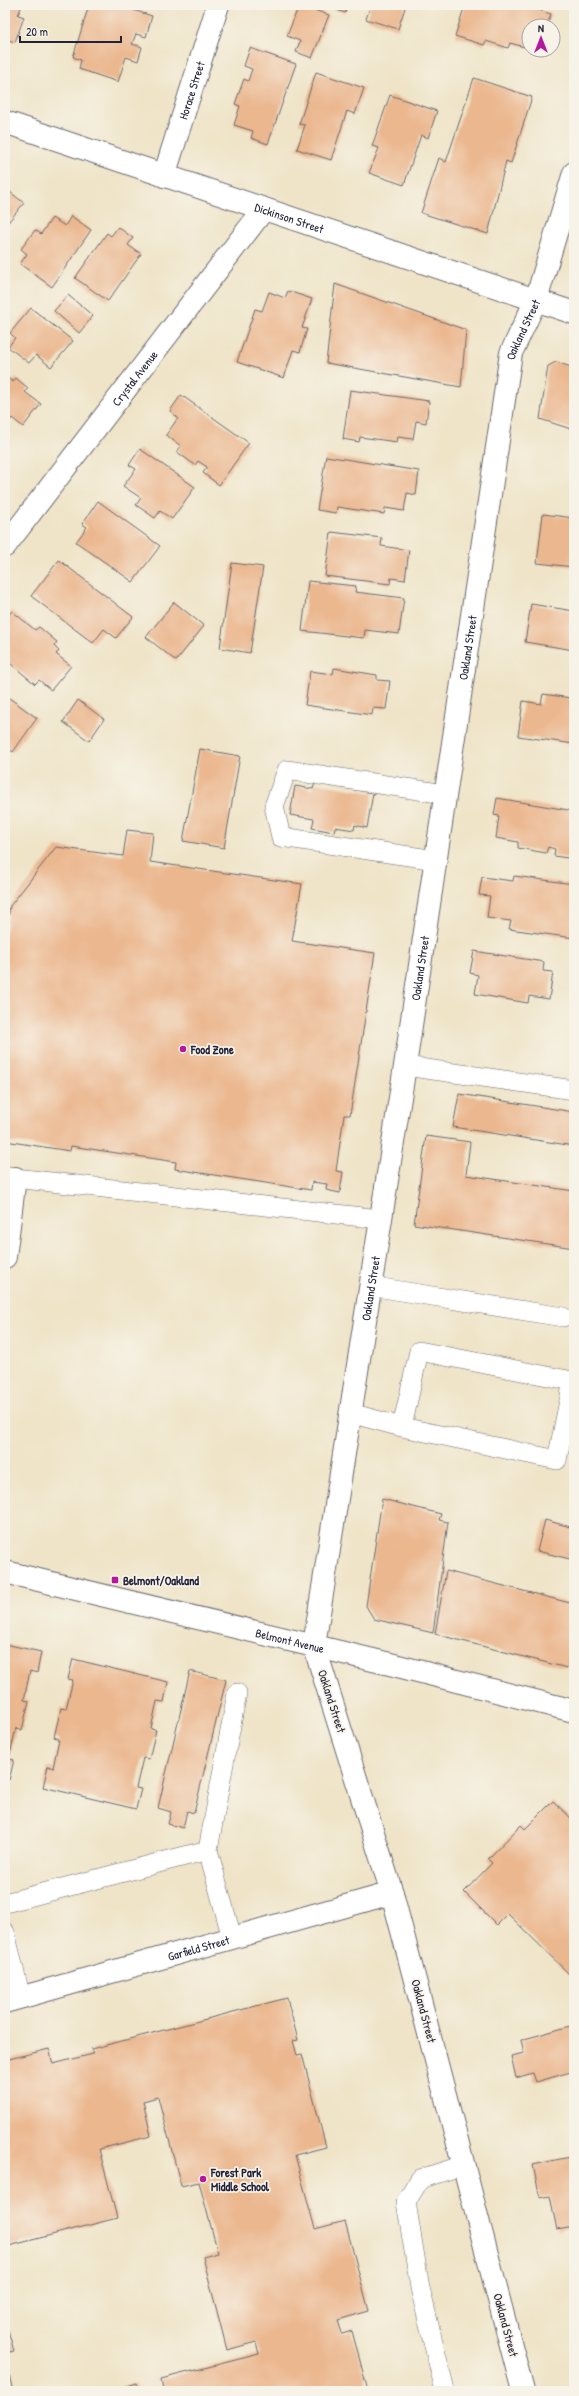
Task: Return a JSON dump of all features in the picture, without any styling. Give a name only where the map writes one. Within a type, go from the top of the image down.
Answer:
[{"type":"main road","name":"Horace Street","points":[[164,176],[218,5]]},
{"type":"main road","name":"Dickinson Street","points":[[5,122],[574,313]]},
{"type":"main road","name":"Oakland Street","points":[[524,2391],[392,1893],[314,1645],[405,1066],[510,353],[536,300],[574,173]]},
{"type":"main road","name":"Crystal Avenue","points":[[5,546],[264,209]]},
{"type":"main road","points":[[5,1257],[10,1176]]},
{"type":"main road","name":"Belmont Avenue","points":[[5,1572],[314,1645],[574,1711]]},
{"type":"main road","name":"Garfield Street","points":[[13,2000],[392,1893]]},
{"type":"lane","points":[[436,860],[281,837],[274,806],[287,770],[445,794]]},
{"type":"lane","points":[[405,1066],[574,1090]]},
{"type":"lane","points":[[10,1176],[380,1219]]},
{"type":"lane","points":[[370,1286],[563,1317]]},
{"type":"lane","points":[[350,1413],[402,1427],[557,1460],[574,1382],[419,1351],[402,1427]]},
{"type":"lane","points":[[232,1938],[208,1850],[237,1693]]},
{"type":"lane","points":[[5,1903],[208,1850]]},
{"type":"lane","points":[[5,1932],[13,2000]]},
{"type":"lane","points":[[445,2391],[420,2288],[406,2202],[420,2179],[464,2165]]},
{"type":"building","points":[[5,5],[22,5],[18,15],[24,17],[15,42],[5,39]]},
{"type":"building","points":[[89,5],[118,5],[152,16],[146,37],[136,34],[132,44],[142,47],[138,61],[126,57],[118,82],[79,69],[81,60],[73,57]]},
{"type":"building","points":[[299,5],[329,15],[312,58],[296,52],[300,41],[287,36]]},
{"type":"building","points":[[324,5],[348,5],[345,13]]},
{"type":"building","points":[[371,5],[406,5],[398,29],[366,19]]},
{"type":"building","points":[[465,5],[523,5],[551,14],[550,18],[521,18],[521,46],[510,43],[508,48],[486,41],[484,45],[455,36]]},
{"type":"building","points":[[250,48],[296,64],[268,144],[251,138],[253,131],[234,125],[240,106],[235,104],[244,79],[248,81],[252,69],[244,66]]},
{"type":"building","points":[[316,72],[364,88],[355,114],[347,111],[331,160],[297,149],[305,125],[299,124]]},
{"type":"building","points":[[474,78],[532,97],[511,163],[506,161],[488,234],[421,213],[439,158],[446,162]]},
{"type":"building","points":[[390,95],[437,111],[428,138],[421,135],[404,185],[369,173],[379,148],[372,146]]},
{"type":"building","points":[[5,188],[24,203],[5,226]]},
{"type":"building","points":[[71,216],[91,230],[52,287],[20,264],[27,254],[21,249],[35,230],[41,234],[52,218],[65,226]]},
{"type":"building","points":[[118,227],[133,238],[128,245],[141,254],[108,301],[75,278],[107,233],[111,236]]},
{"type":"building","points":[[335,284],[466,330],[461,387],[326,363]]},
{"type":"building","points":[[288,291],[312,299],[302,328],[307,329],[300,352],[293,350],[284,378],[237,362],[255,309],[262,311],[269,292],[285,298]]},
{"type":"building","points":[[68,295],[93,316],[79,333],[54,311]]},
{"type":"building","points":[[31,308],[73,341],[51,367],[36,355],[29,363],[8,347],[15,338],[10,333]]},
{"type":"building","points":[[556,362],[574,368],[574,430],[540,419],[548,366]]},
{"type":"building","points":[[5,376],[13,382],[16,378],[28,388],[25,392],[41,404],[23,427],[12,418],[5,426]]},
{"type":"building","points":[[350,390],[429,401],[426,423],[416,421],[413,439],[398,437],[397,442],[360,437],[359,442],[343,439]]},
{"type":"building","points":[[181,395],[249,443],[219,485],[203,473],[207,467],[198,461],[195,465],[177,452],[181,446],[166,435],[178,418],[170,411]]},
{"type":"building","points":[[140,449],[195,487],[172,519],[160,511],[155,518],[136,505],[141,498],[123,486],[136,469],[129,465]]},
{"type":"building","points":[[326,456],[419,471],[416,495],[407,493],[404,511],[385,508],[384,514],[337,507],[336,513],[317,510]]},
{"type":"building","points":[[98,501],[160,546],[133,582],[76,542],[87,527],[82,524]]},
{"type":"building","points":[[543,514],[574,518],[574,567],[537,563]]},
{"type":"building","points":[[331,532],[382,538],[381,546],[409,550],[405,580],[391,578],[390,584],[325,576]]},
{"type":"building","points":[[59,560],[133,617],[116,638],[104,629],[93,643],[31,596]]},
{"type":"building","points":[[232,563],[263,567],[250,653],[220,648]]},
{"type":"building","points":[[308,581],[356,586],[355,592],[404,598],[399,634],[365,630],[364,638],[302,631]]},
{"type":"building","points":[[174,602],[204,626],[176,661],[146,637]]},
{"type":"building","points":[[531,604],[574,611],[574,650],[525,642]]},
{"type":"building","points":[[12,611],[35,630],[39,627],[57,642],[54,646],[59,651],[56,654],[71,666],[51,690],[39,680],[35,684],[5,659],[5,619]]},
{"type":"building","points":[[334,668],[377,675],[377,680],[390,681],[386,709],[373,708],[372,715],[305,705],[310,671],[333,674]]},
{"type":"building","points":[[543,694],[571,698],[570,704],[574,705],[574,744],[518,736],[523,701],[541,704]]},
{"type":"building","points":[[5,695],[37,718],[13,752],[5,746]]},
{"type":"building","points":[[78,700],[104,719],[89,741],[63,722]]},
{"type":"building","points":[[200,749],[240,756],[224,848],[183,841]]},
{"type":"building","points":[[315,783],[373,793],[367,828],[355,825],[354,830],[335,827],[334,832],[312,828],[314,819],[290,815],[295,786],[313,789]]},
{"type":"building","points":[[497,798],[574,811],[574,859],[554,856],[555,849],[548,847],[546,853],[518,848],[518,842],[496,838],[499,816],[494,815]]},
{"type":"building","name":"Food Zone","points":[[127,830],[153,833],[150,862],[302,884],[292,941],[375,953],[350,1115],[344,1115],[336,1171],[343,1172],[340,1193],[326,1190],[327,1184],[312,1182],[311,1190],[175,1169],[176,1162],[71,1146],[70,1151],[5,1141],[5,938],[10,906],[56,847],[123,856]]},
{"type":"building","points":[[514,876],[574,884],[574,938],[509,929],[511,921],[487,918],[490,896],[479,895],[482,877],[513,881]]},
{"type":"building","points":[[474,951],[544,962],[543,971],[553,972],[549,999],[529,996],[528,1003],[475,994],[478,975],[470,973]]},
{"type":"building","points":[[459,1094],[574,1112],[574,1146],[453,1127]]},
{"type":"building","points":[[426,1136],[470,1142],[466,1175],[574,1191],[574,1248],[414,1224]]},
{"type":"building","points":[[382,1499],[441,1514],[439,1520],[448,1522],[433,1633],[374,1619],[366,1606]]},
{"type":"building","points":[[545,1520],[574,1528],[574,1560],[537,1551]]},
{"type":"building","points":[[446,1571],[574,1604],[574,1631],[567,1668],[435,1634]]},
{"type":"building","points":[[5,1644],[41,1652],[37,1673],[30,1671],[24,1700],[29,1701],[22,1730],[16,1728],[9,1759],[14,1760],[9,1780],[5,1779]]},
{"type":"building","points":[[73,1659],[168,1682],[164,1702],[157,1701],[151,1729],[156,1730],[149,1759],[143,1758],[136,1788],[141,1789],[136,1809],[43,1787],[48,1766],[53,1768],[59,1739],[54,1737],[61,1708],[66,1709],[73,1680],[68,1679]]},
{"type":"building","points":[[190,1671],[226,1680],[194,1813],[187,1811],[183,1828],[168,1824],[171,1812],[158,1808]]},
{"type":"building","points":[[553,1801],[574,1821],[574,1979],[508,1914],[497,1925],[464,1892],[492,1863],[488,1859],[521,1825],[525,1829]]},
{"type":"building","points":[[287,1998],[298,2040],[293,2041],[297,2055],[302,2054],[326,2147],[295,2155],[315,2229],[345,2221],[369,2311],[338,2320],[342,2334],[352,2331],[368,2391],[163,2391],[161,2379],[259,2354],[256,2342],[227,2350],[203,2257],[218,2253],[199,2182],[181,2186],[158,2097],[143,2101],[151,2136],[99,2149],[117,2218],[5,2247],[5,2060],[49,2049],[53,2064],[93,2054],[91,2049]]},
{"type":"building","points":[[574,2025],[574,2071],[536,2082],[533,2073],[516,2078],[511,2056],[524,2053],[521,2040]]},
{"type":"building","points":[[574,2156],[574,2227],[557,2230],[550,2196],[540,2198],[533,2165]]},
{"type":"building","points":[[5,2320],[14,2351],[5,2353]]},
{"type":"building","points":[[9,2375],[13,2391],[5,2391],[5,2376]]},
{"type":"building","points":[[136,2383],[138,2391],[109,2391]]},
{"type":"place","name":"Food Zone","points":[[183,1049]]},
{"type":"place","name":"Belmont/Oakland","points":[[115,1580]]},
{"type":"place","name":"Forest Park Middle School","points":[[203,2179]]}]
